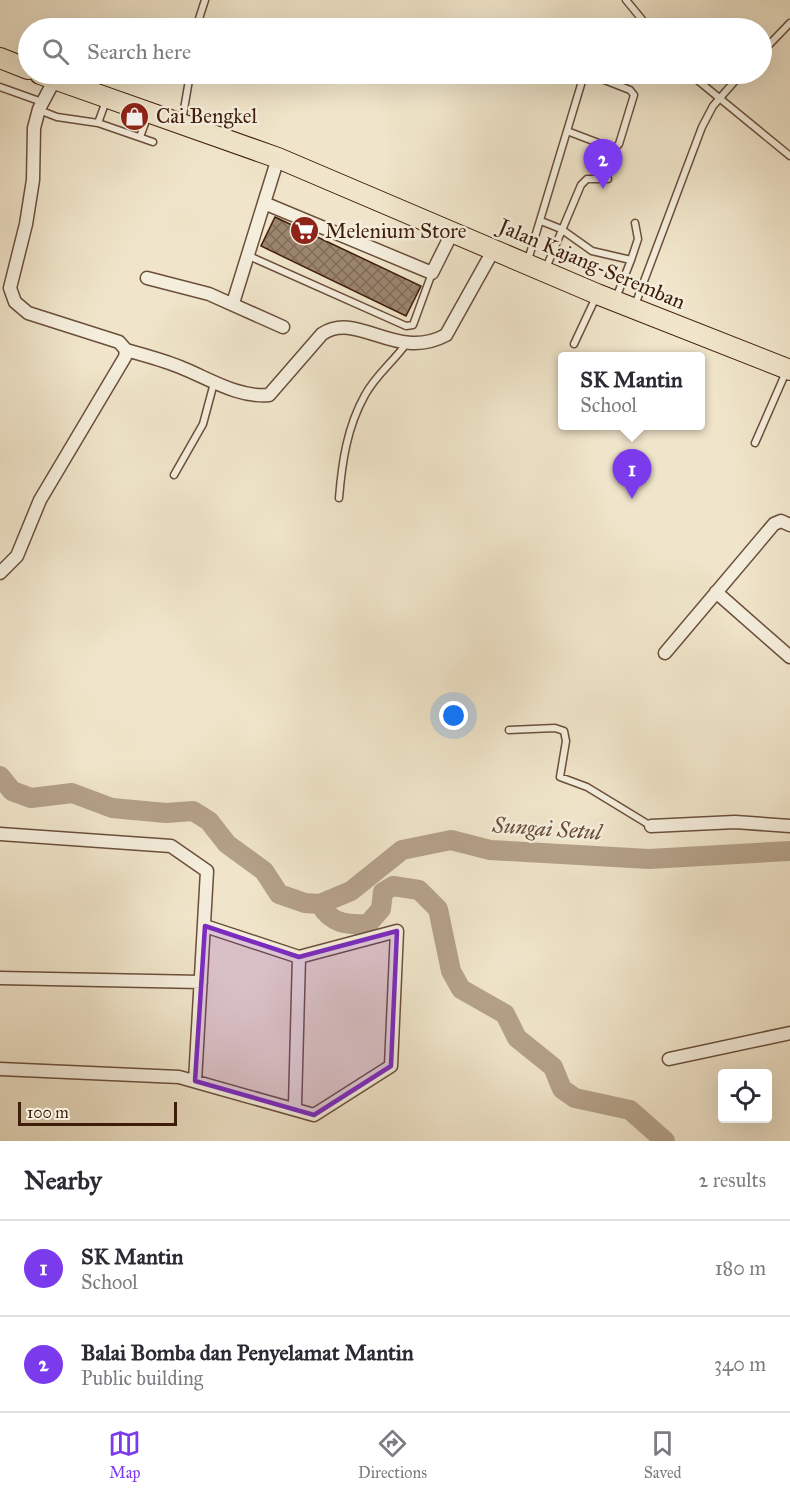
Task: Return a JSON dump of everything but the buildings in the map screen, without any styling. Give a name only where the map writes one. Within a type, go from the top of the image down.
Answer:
[{"type":"main road","points":[[0,58],[18,65]]},
{"type":"main road","name":"Jalan Kajang-Seremban","points":[[69,84],[278,158],[634,309],[789,369]]},
{"type":"street","points":[[45,84],[34,128],[33,180],[28,213],[10,288],[15,302],[28,313],[119,342],[126,350],[178,366],[214,383],[259,396],[269,394],[277,389],[322,334],[330,328],[353,328],[406,344],[435,341],[446,335],[494,249]]},
{"type":"street","points":[[233,303],[278,158]]},
{"type":"street","points":[[264,203],[432,273],[453,231]]},
{"type":"street","points":[[147,278],[176,284],[233,303],[283,327]]},
{"type":"street","points":[[0,573],[17,556],[40,500],[126,357],[126,350]]},
{"type":"street","points":[[665,653],[774,524],[781,521],[790,525]]},
{"type":"street","points":[[716,592],[790,657]]},
{"type":"street","points":[[651,826],[735,822],[790,826]]},
{"type":"street","points":[[0,834],[171,846],[207,871],[195,1081]]},
{"type":"street","points":[[0,1069],[179,1077],[314,1115],[391,1066],[397,931],[298,957],[205,926]]},
{"type":"street","points":[[295,1105],[298,957]]},
{"type":"street","points":[[0,978],[201,982]]},
{"type":"street","points":[[669,1059],[790,1033]]},
{"type":"lane","points":[[199,18],[205,0]]},
{"type":"lane","points":[[626,0],[641,18]]},
{"type":"lane","points":[[772,42],[790,23]]},
{"type":"lane","points":[[182,125],[188,84]]},
{"type":"lane","points":[[536,268],[541,220],[581,84]]},
{"type":"lane","points":[[567,130],[615,148],[619,144],[634,95],[630,90],[614,84]]},
{"type":"lane","points":[[702,84],[790,156]]},
{"type":"lane","points":[[634,309],[702,127],[719,98],[732,84]]},
{"type":"lane","points":[[0,87],[40,106],[57,117],[98,123],[153,142]]},
{"type":"lane","points":[[98,123],[107,98]]},
{"type":"lane","points":[[140,137],[148,113]]},
{"type":"lane","points":[[536,268],[561,229],[581,185],[587,179],[609,179]]},
{"type":"lane","points":[[541,220],[561,229],[592,251],[631,260]]},
{"type":"lane","points":[[574,344],[631,260],[638,239],[635,223]]},
{"type":"lane","points":[[249,256],[406,326],[413,325],[432,273]]},
{"type":"lane","points":[[339,498],[342,460],[356,414],[365,394],[406,344]]},
{"type":"lane","points":[[755,443],[789,369]]},
{"type":"lane","points":[[174,475],[203,424],[214,383]]},
{"type":"lane","points":[[509,730],[555,728],[564,731],[566,741],[560,777],[587,786],[651,826]]},
{"type":"highlighted area","points":[[205,926],[299,957],[397,931],[391,1066],[314,1115],[195,1081]]},
{"type":"waterway","name":"Sungai Setul","points":[[0,776],[12,791],[31,798],[72,793],[112,808],[166,813],[193,811],[209,821],[227,844],[264,871],[279,894],[305,903],[320,904],[351,891],[402,850],[451,840],[490,850],[649,859],[790,851]]},
{"type":"waterway","points":[[320,904],[329,916],[340,922],[368,924],[381,909],[383,892],[393,886],[419,890],[438,909],[451,971],[461,989],[505,1014],[517,1038],[553,1067],[562,1089],[575,1098],[630,1110],[665,1141]]},
{"type":"place","name":"Cai Bengkel","points":[[135,116]]},
{"type":"place","name":"Balai Bomba dan Penyelamat Mantin","points":[[603,189]]},
{"type":"place","name":"Melenium Store","points":[[304,231]]},
{"type":"place","name":"SK Mantin","points":[[632,499]]}]
